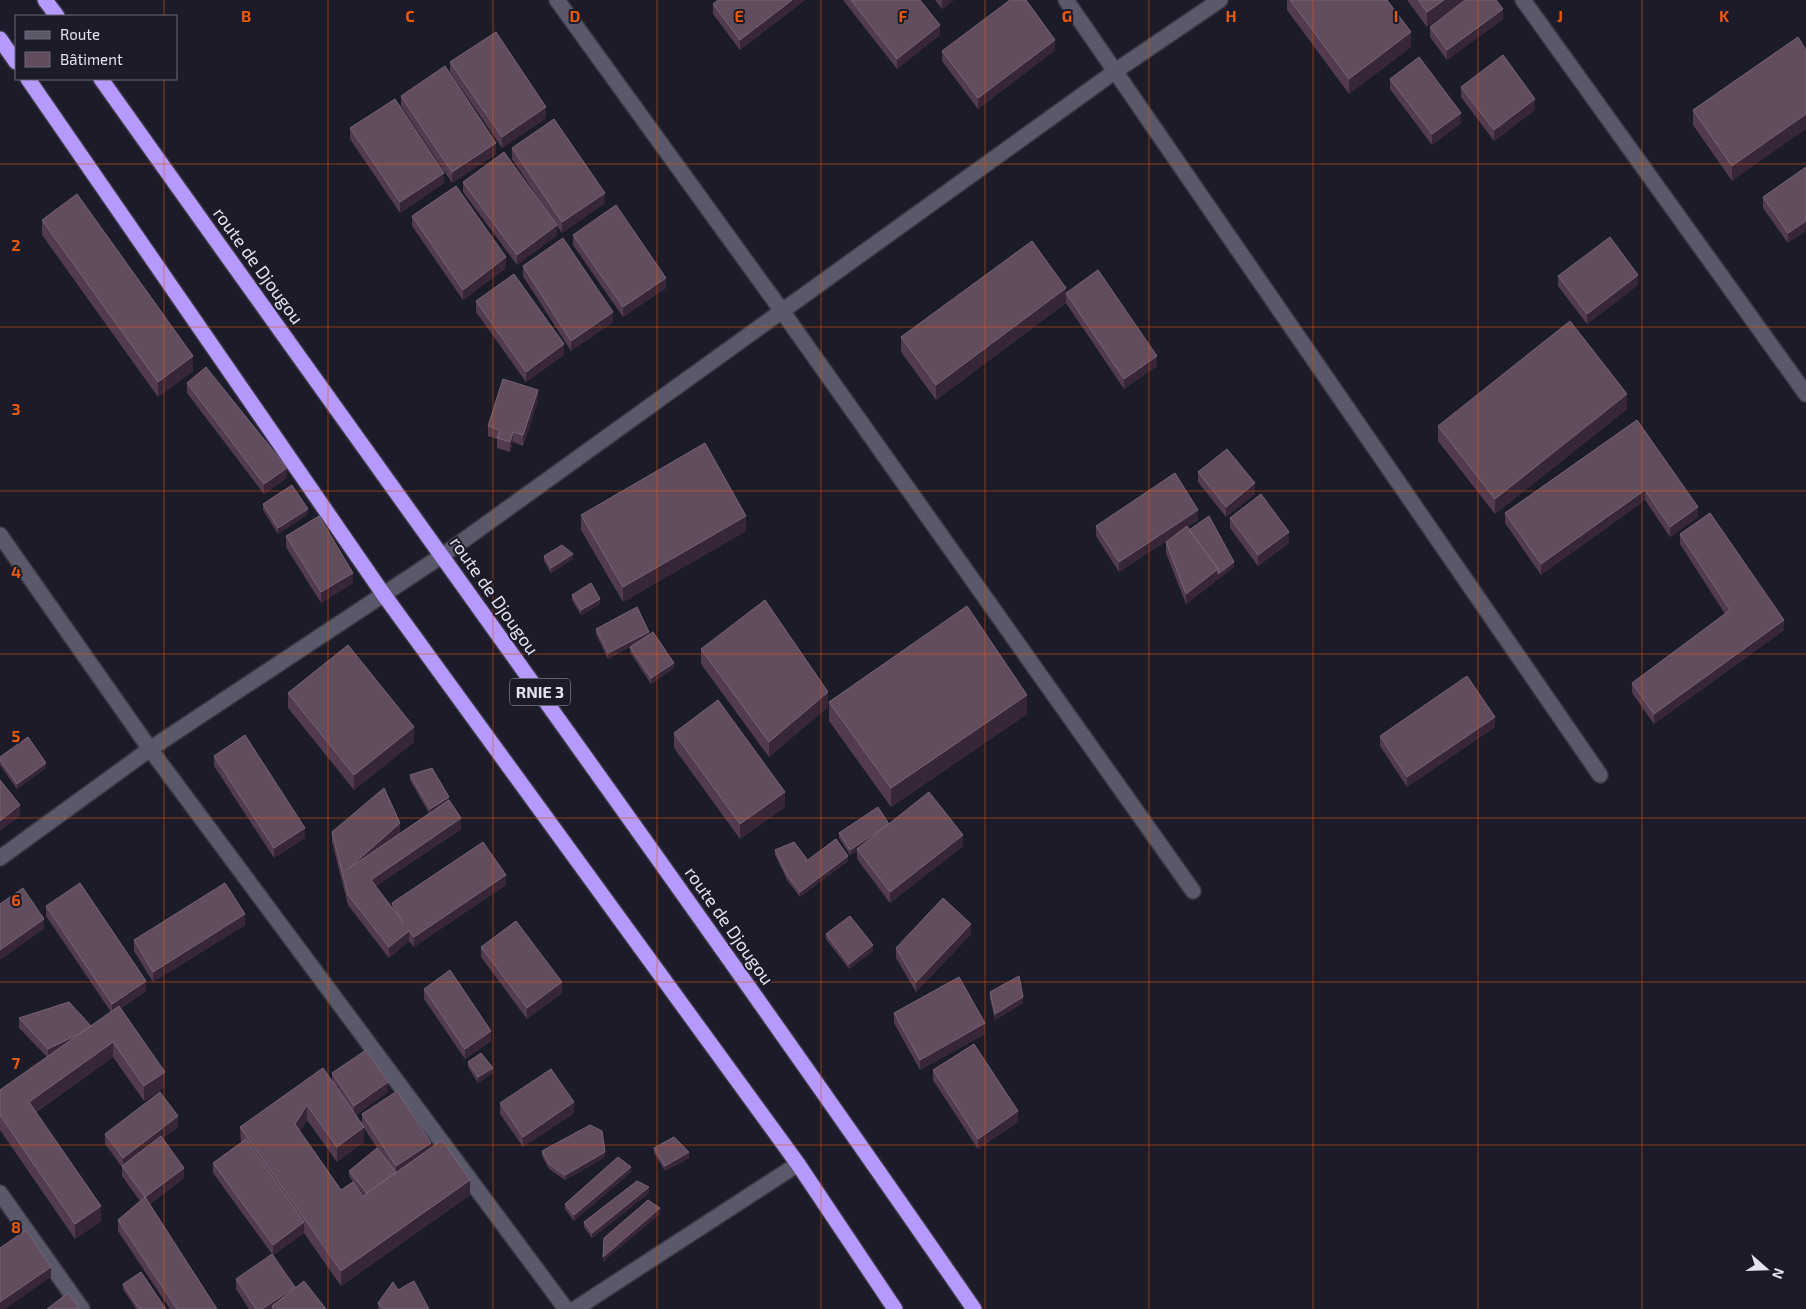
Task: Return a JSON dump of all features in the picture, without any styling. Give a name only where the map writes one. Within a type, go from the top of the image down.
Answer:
[{"type":"highway","points":[[45,0],[56,15]]},
{"type":"highway","points":[[0,38],[15,60]]},
{"type":"highway","points":[[29,80],[384,595],[798,1164],[895,1309]]},
{"type":"highway","name":"route de Djougou","points":[[102,80],[443,556],[862,1147],[974,1309]]},
{"type":"street","points":[[557,0],[782,311],[1193,891]]},
{"type":"street","points":[[1066,0],[1117,70],[1600,775]]},
{"type":"street","points":[[0,858],[150,749],[443,556],[1117,70],[1220,0]]},
{"type":"street","points":[[1523,0],[1806,394]]},
{"type":"street","points":[[0,535],[150,749],[566,1309]]},
{"type":"street","points":[[575,1309],[798,1164]]},
{"type":"street","points":[[0,1193],[82,1309]]},
{"type":"building","points":[[718,0],[792,0],[740,40],[713,4]]},
{"type":"building","points":[[851,0],[920,0],[940,25],[897,59]]},
{"type":"building","points":[[1010,0],[1026,0],[1055,40],[978,98],[942,51]]},
{"type":"building","points":[[1290,0],[1387,0],[1411,32],[1349,79]]},
{"type":"building","points":[[1418,0],[1444,0],[1427,12]]},
{"type":"building","points":[[1465,0],[1496,0],[1503,9],[1447,50],[1430,27]]},
{"type":"building","points":[[496,32],[546,107],[502,137],[450,62]]},
{"type":"building","points":[[1798,37],[1806,50],[1806,114],[1732,166],[1693,110]]},
{"type":"building","points":[[1503,55],[1535,99],[1494,130],[1461,87]]},
{"type":"building","points":[[1419,57],[1461,113],[1432,134],[1390,79]]},
{"type":"building","points":[[445,66],[496,143],[452,172],[401,96]]},
{"type":"building","points":[[395,99],[444,173],[400,202],[350,128]]},
{"type":"building","points":[[554,119],[605,193],[562,222],[512,148]]},
{"type":"building","points":[[504,152],[557,225],[517,255],[463,182]]},
{"type":"building","points":[[1806,167],[1806,221],[1788,233],[1763,197]]},
{"type":"building","points":[[456,186],[506,257],[463,290],[412,216]]},
{"type":"building","points":[[77,194],[193,356],[158,382],[42,220]]},
{"type":"building","points":[[616,205],[666,278],[623,307],[573,235]]},
{"type":"building","points":[[1610,237],[1638,275],[1587,314],[1558,276]]},
{"type":"building","points":[[563,238],[613,312],[571,341],[523,266]]},
{"type":"building","points":[[1032,241],[1066,288],[936,385],[901,337]]},
{"type":"building","points":[[1098,270],[1157,356],[1124,379],[1066,293]]},
{"type":"building","points":[[514,274],[564,344],[526,372],[476,301]]},
{"type":"building","points":[[1570,321],[1627,394],[1495,499],[1438,426]]},
{"type":"building","points":[[206,367],[287,468],[264,484],[187,383]]},
{"type":"building","points":[[503,379],[538,390],[523,435],[513,432],[510,442],[497,438],[500,430],[488,426]]},
{"type":"building","points":[[1637,420],[1698,507],[1670,527],[1645,490],[1541,564],[1505,513]]},
{"type":"building","points":[[705,443],[746,516],[623,587],[581,515]]},
{"type":"building","points":[[1227,449],[1255,483],[1226,507],[1198,472]]},
{"type":"building","points":[[1175,473],[1198,510],[1119,562],[1096,526]]},
{"type":"building","points":[[292,485],[308,509],[278,528],[263,504]]},
{"type":"building","points":[[1261,494],[1289,532],[1258,555],[1230,518]]},
{"type":"building","points":[[1710,513],[1784,620],[1654,714],[1632,683],[1730,610],[1680,534]]},
{"type":"building","points":[[319,516],[353,573],[321,592],[286,536]]},
{"type":"building","points":[[1209,516],[1234,562],[1218,574],[1218,569],[1189,530]]},
{"type":"building","points":[[1187,526],[1218,569],[1186,594],[1166,542]]},
{"type":"building","points":[[562,545],[573,554],[551,568],[544,556]]},
{"type":"building","points":[[591,583],[600,599],[581,610],[572,595]]},
{"type":"building","points":[[765,600],[828,692],[769,742],[701,649]]},
{"type":"building","points":[[967,606],[1027,695],[891,788],[829,702]]},
{"type":"building","points":[[637,607],[649,632],[608,653],[596,629]]},
{"type":"building","points":[[653,632],[674,663],[651,678],[630,647]]},
{"type":"building","points":[[348,645],[414,727],[354,775],[288,693]]},
{"type":"building","points":[[1467,676],[1495,717],[1407,777],[1380,736]]},
{"type":"building","points":[[718,700],[785,792],[740,824],[674,733]]},
{"type":"building","points":[[245,735],[305,828],[274,848],[214,756]]},
{"type":"building","points":[[28,737],[46,763],[17,784],[0,760],[0,757]]},
{"type":"building","points":[[432,768],[449,797],[430,809],[410,775]]},
{"type":"building","points":[[0,780],[20,805],[0,821]]},
{"type":"building","points":[[384,788],[400,823],[348,869],[449,800],[461,818],[371,880],[403,922],[392,903],[483,842],[506,875],[414,937],[409,931],[389,947],[348,895],[332,832]]},
{"type":"building","points":[[929,792],[963,835],[890,892],[857,849]]},
{"type":"building","points":[[878,807],[889,824],[850,850],[839,833]]},
{"type":"building","points":[[836,839],[848,856],[800,892],[787,875],[775,850],[794,842],[807,859],[805,862]]},
{"type":"building","points":[[80,883],[146,981],[112,1004],[46,906]]},
{"type":"building","points":[[225,883],[245,914],[153,972],[134,940]]},
{"type":"building","points":[[23,888],[44,919],[0,950],[0,904]]},
{"type":"building","points":[[943,898],[971,924],[916,982],[896,948]]},
{"type":"building","points":[[850,916],[873,945],[849,964],[826,934]]},
{"type":"building","points":[[516,921],[562,982],[527,1008],[481,947]]},
{"type":"building","points":[[450,970],[491,1031],[465,1049],[424,989]]},
{"type":"building","points":[[1019,976],[1023,997],[995,1014],[990,992]]},
{"type":"building","points":[[959,977],[985,1023],[920,1060],[894,1013]]},
{"type":"building","points":[[69,1002],[91,1026],[48,1049],[19,1018]]},
{"type":"building","points":[[119,1006],[165,1072],[144,1086],[113,1042],[29,1102],[101,1206],[75,1224],[0,1115],[0,1090]]},
{"type":"building","points":[[974,1044],[1018,1111],[978,1139],[933,1070]]},
{"type":"building","points":[[366,1050],[388,1082],[354,1106],[332,1073]]},
{"type":"building","points":[[481,1053],[493,1068],[478,1077],[468,1062]]},
{"type":"building","points":[[323,1068],[364,1127],[337,1147],[307,1105],[295,1124],[341,1190],[353,1182],[363,1196],[442,1140],[470,1180],[341,1271],[240,1127]]},
{"type":"building","points":[[551,1069],[574,1102],[523,1137],[500,1103]]},
{"type":"building","points":[[397,1091],[431,1143],[396,1166],[362,1114]]},
{"type":"building","points":[[160,1092],[178,1116],[123,1158],[105,1134]]},
{"type":"building","points":[[590,1125],[602,1131],[605,1152],[565,1175],[549,1164],[542,1151]]},
{"type":"building","points":[[161,1136],[184,1168],[145,1197],[122,1166]]},
{"type":"building","points":[[674,1137],[689,1152],[665,1166],[654,1148]]},
{"type":"building","points":[[246,1139],[304,1222],[273,1245],[213,1163]]},
{"type":"building","points":[[377,1148],[396,1172],[367,1193],[349,1171]]},
{"type":"building","points":[[618,1157],[631,1167],[574,1215],[565,1204]]},
{"type":"building","points":[[637,1181],[649,1187],[592,1233],[584,1222]]},
{"type":"building","points":[[145,1197],[217,1309],[177,1309],[118,1220]]},
{"type":"building","points":[[648,1200],[660,1208],[603,1257],[604,1238]]},
{"type":"building","points":[[26,1230],[51,1267],[0,1302],[0,1248]]},
{"type":"building","points":[[272,1254],[295,1287],[262,1309],[256,1309],[236,1279]]},
{"type":"building","points":[[141,1272],[166,1309],[139,1309],[123,1284]]},
{"type":"building","points":[[304,1281],[326,1309],[274,1309],[272,1306]]},
{"type":"building","points":[[414,1281],[429,1309],[383,1309],[378,1303],[393,1282],[398,1290]]},
{"type":"building","points":[[68,1293],[80,1309],[47,1309]]}]
